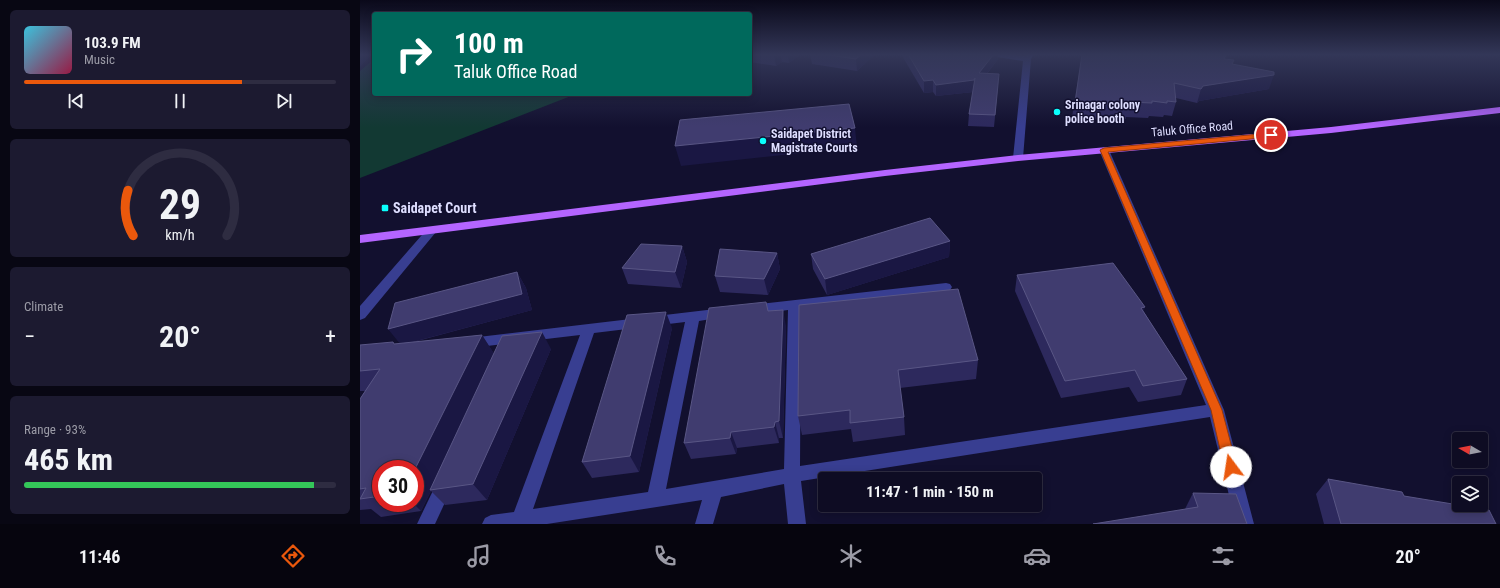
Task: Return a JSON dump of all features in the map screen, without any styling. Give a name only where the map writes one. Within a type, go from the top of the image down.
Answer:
[{"type":"main road","name":"Taluk Office Road","points":[[432,230],[885,173],[1018,158],[1331,130],[1500,110]]},
{"type":"main road","points":[[360,240],[432,230]]},
{"type":"street","points":[[1018,158],[1027,78]]},
{"type":"street","points":[[1104,150],[1216,410],[1245,524]]},
{"type":"street","points":[[360,315],[432,230]]},
{"type":"street","points":[[458,345],[508,346],[589,329],[946,287]]},
{"type":"street","points":[[795,304],[792,475],[797,524]]},
{"type":"street","points":[[655,499],[693,317]]},
{"type":"street","points":[[520,520],[589,329]]},
{"type":"street","points":[[492,524],[520,520],[546,520],[792,475],[1216,410]]},
{"type":"street","points":[[426,524],[452,467]]},
{"type":"street","points":[[704,524],[714,490]]},
{"type":"green space","points":[[360,78],[372,78],[372,96],[571,96],[360,178]]},
{"type":"building","points":[[922,78],[975,78],[974,80],[936,85],[933,80],[924,81]]},
{"type":"building","points":[[975,78],[999,78],[995,115],[969,114]]},
{"type":"building","points":[[1079,78],[1252,78],[1203,86],[1201,89],[1174,83],[1176,102],[1129,102],[1129,105],[1115,103],[1115,105],[1105,104],[1105,106],[1075,103]]},
{"type":"building","points":[[849,104],[855,128],[675,146],[680,120]]},
{"type":"building","points":[[930,218],[950,241],[825,279],[811,254]]},
{"type":"building","points":[[641,244],[682,246],[675,272],[622,268]]},
{"type":"building","points":[[720,249],[777,253],[764,279],[715,276]]},
{"type":"building","points":[[1113,263],[1145,307],[1141,308],[1187,379],[1143,386],[1135,370],[1065,381],[1017,275]]},
{"type":"building","points":[[517,272],[522,294],[388,329],[395,303]]},
{"type":"building","points":[[958,289],[978,360],[898,370],[904,417],[850,423],[850,410],[798,416],[799,305]]},
{"type":"building","points":[[766,302],[768,311],[783,310],[779,421],[775,422],[774,427],[731,432],[730,438],[684,443],[709,308]]},
{"type":"building","points":[[666,312],[630,456],[582,462],[627,315]]},
{"type":"building","points":[[542,332],[473,484],[430,490],[502,336]]},
{"type":"building","points":[[482,335],[420,460],[372,460],[372,497],[360,499],[366,488],[360,489],[360,399],[380,369],[360,371],[360,345],[393,342],[394,344]]},
{"type":"building","points":[[1328,479],[1402,492],[1404,496],[1452,504],[1452,512],[1488,512],[1489,510],[1496,524],[1341,524]]},
{"type":"building","points":[[1193,493],[1236,494],[1247,524],[1093,524],[1198,507]]},
{"type":"place","name":"Srinagar colony police booth","points":[[1057,112]]},
{"type":"place","name":"Saidapet District Magistrate Courts","points":[[763,141]]},
{"type":"place","name":"Saidapet Court","points":[[385,208]]},
{"type":"route","points":[[1231,467],[1216,410],[1104,150],[1271,135]]}]
